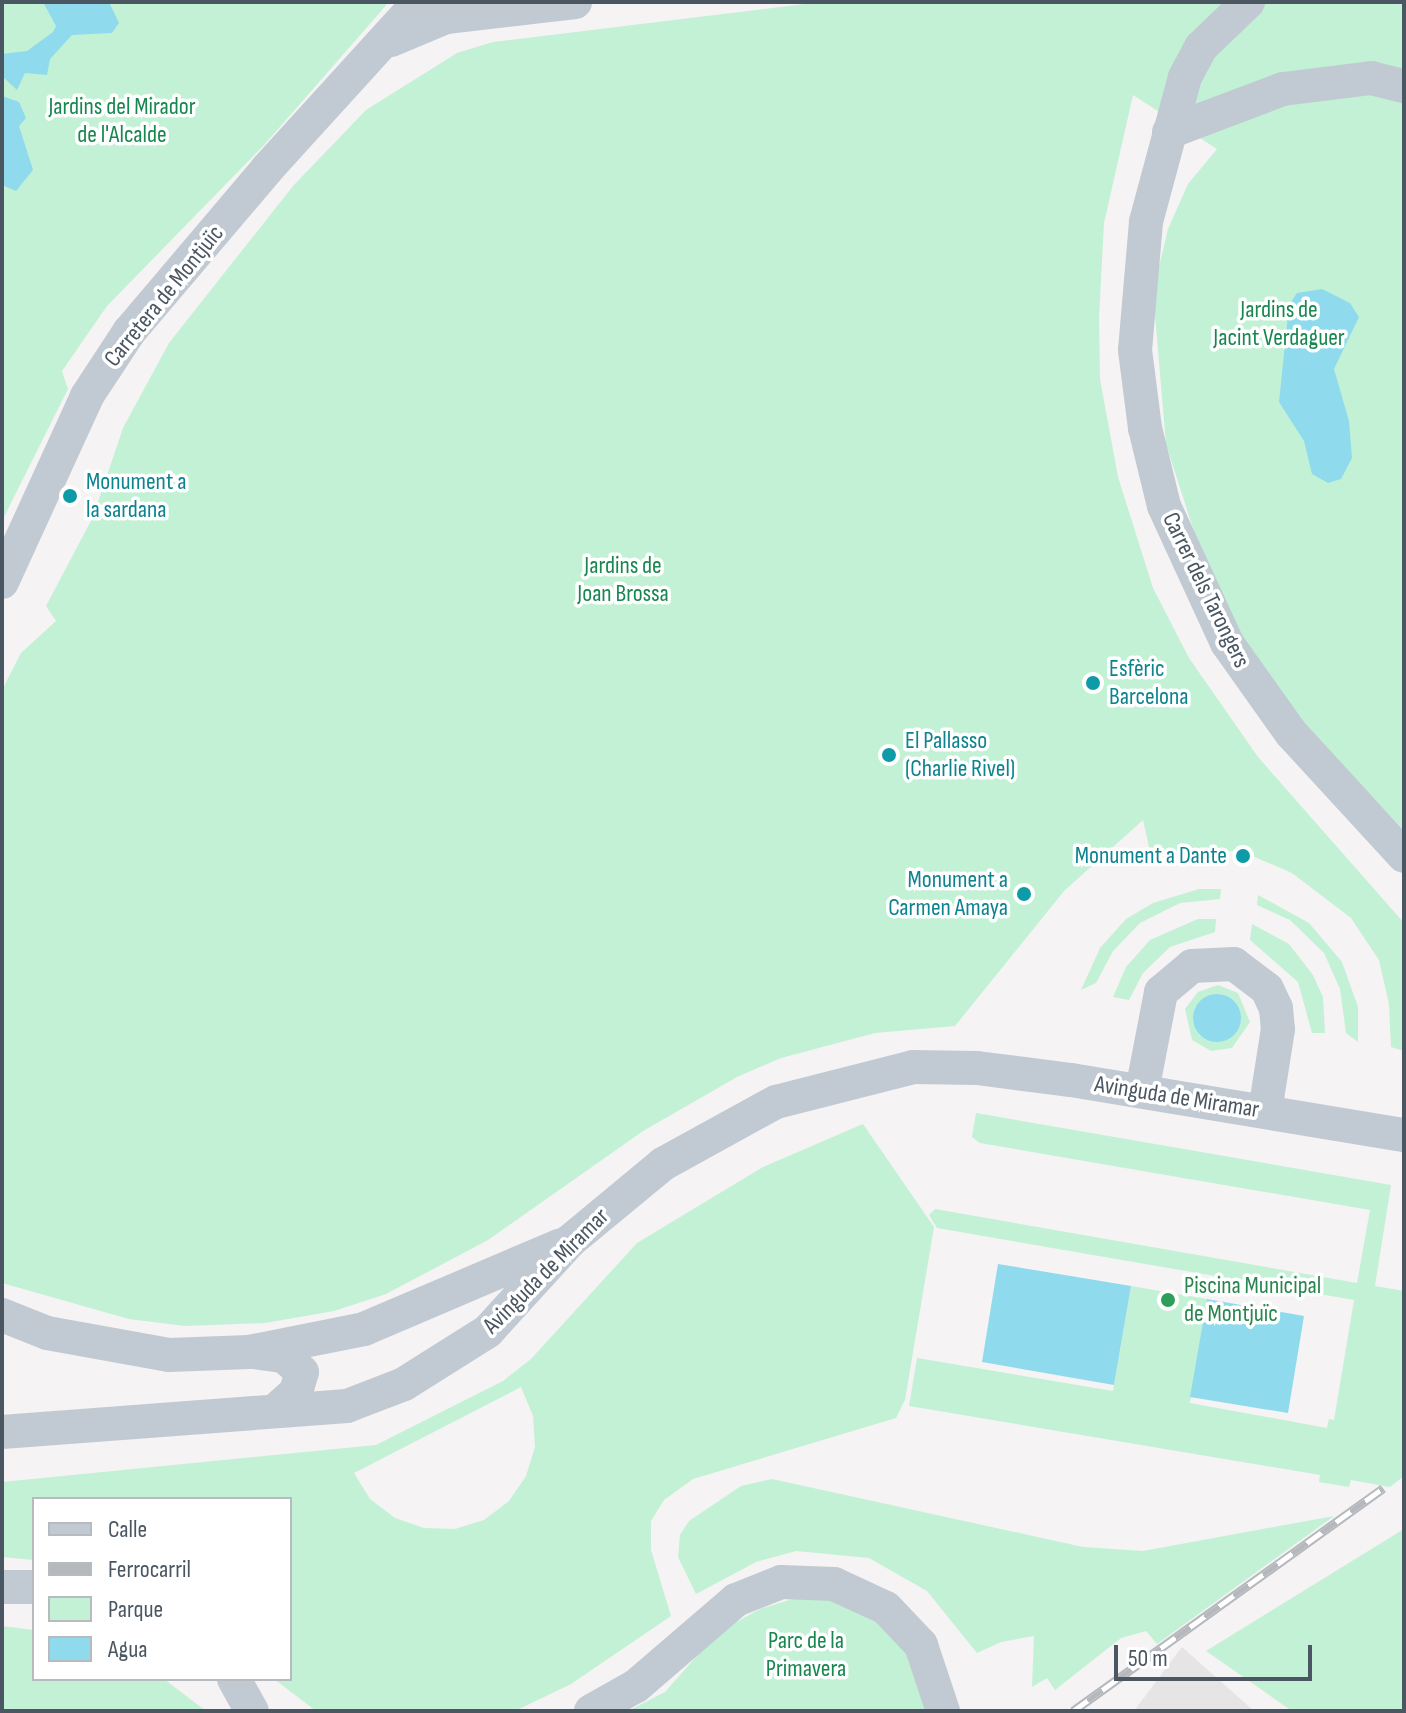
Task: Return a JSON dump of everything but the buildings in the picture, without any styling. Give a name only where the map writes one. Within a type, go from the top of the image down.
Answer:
[{"type":"street","name":"Carretera de Montjuïc","points":[[2,582],[87,396],[129,332],[267,169],[419,2]]},
{"type":"street","points":[[380,46],[446,17],[491,6],[575,2]]},
{"type":"street","name":"Carrer dels Tarongers","points":[[1248,2],[1201,47],[1169,132],[1146,222],[1135,350],[1145,428],[1164,506],[1227,643],[1260,694],[1404,856]]},
{"type":"street","points":[[1169,132],[1283,89],[1371,78],[1404,86]]},
{"type":"street","points":[[1142,1091],[1161,992],[1192,966],[1234,964],[1267,989],[1276,1008],[1278,1029],[1265,1111]]},
{"type":"street","name":"Avinguda de Miramar","points":[[2,1432],[347,1406],[437,1368],[488,1331],[570,1241],[663,1164],[776,1102],[913,1067],[977,1068],[1142,1091],[1404,1135]]},
{"type":"street","points":[[249,1352],[364,1329],[570,1241]]},
{"type":"street","points":[[2,1315],[47,1333],[169,1355],[249,1352],[284,1356],[302,1372],[296,1392],[275,1411]]},
{"type":"street","points":[[591,1711],[636,1686],[736,1600],[781,1582],[834,1584],[886,1608],[921,1645],[943,1711]]},
{"type":"street","points":[[2,1587],[32,1587]]},
{"type":"street","points":[[235,1681],[252,1711]]},
{"type":"shaded area","points":[[1182,1647],[1254,1711],[1134,1711]]},
{"type":"green space","name":"Jardins del Mirador de l'Alcalde","points":[[2,2],[389,2],[265,144],[107,306],[62,371],[68,389],[2,521]]},
{"type":"green space","name":"Jardins de Joan Brossa","points":[[821,2],[1404,2],[1404,830],[1285,704],[1239,635],[1206,569],[1166,444],[1153,292],[1168,229],[1188,184],[1217,149],[1133,95],[1104,223],[1099,318],[1100,379],[1118,477],[1153,588],[1189,658],[1258,757],[1404,923],[1404,1051],[1391,1047],[1389,1004],[1379,960],[1351,918],[1292,873],[1243,852],[1191,848],[1151,856],[1143,820],[1064,891],[955,1026],[875,1033],[781,1058],[737,1077],[643,1131],[488,1240],[386,1294],[334,1311],[265,1323],[185,1326],[129,1319],[2,1283],[2,690],[21,653],[56,621],[46,606],[93,517],[123,428],[169,343],[293,186],[366,110],[457,53],[493,42]]},
{"type":"green space","points":[[1199,889],[1221,889],[1220,899],[1180,903],[1140,923],[1113,951],[1096,983],[1081,990],[1100,948],[1126,919],[1153,903]]},
{"type":"green space","points":[[1258,895],[1309,923],[1342,962],[1358,1007],[1358,1042],[1346,1033],[1340,989],[1324,953],[1290,920],[1257,905]]},
{"type":"green space","points":[[1198,919],[1216,919],[1215,932],[1170,947],[1143,973],[1129,1000],[1113,997],[1126,967],[1150,940]]},
{"type":"green space","points":[[1252,924],[1289,944],[1313,975],[1323,997],[1325,1033],[1312,1033],[1298,982],[1250,940]]},
{"type":"green space","points":[[1218,985],[1238,993],[1250,1022],[1232,1048],[1211,1051],[1192,1040],[1185,1009],[1198,992]],"holes":[[[1221,994],[1236,1003],[1200,1036],[1193,1022],[1195,1007],[1206,997]]]},
{"type":"green space","name":"Piscina Municipal de Montjuïc","points":[[976,1113],[1391,1185],[1375,1286],[1404,1291],[1404,1476],[1390,1487],[1351,1480],[1349,1487],[1319,1482],[1320,1475],[909,1406],[917,1358],[1113,1391],[1131,1286],[1207,1299],[1190,1403],[1327,1428],[1329,1419],[1334,1420],[1354,1300],[937,1228],[929,1215],[935,1209],[1357,1283],[1370,1210],[980,1143],[972,1137]]},
{"type":"green space","points":[[863,1124],[934,1227],[905,1400],[896,1418],[693,1479],[664,1500],[651,1521],[651,1550],[671,1616],[571,1684],[515,1711],[316,1711],[277,1681],[292,1681],[292,1497],[32,1497],[32,1560],[2,1557],[2,1482],[376,1445],[503,1381],[531,1359],[637,1243],[763,1167]],"holes":[[[521,1387],[533,1416],[535,1447],[526,1476],[509,1501],[484,1520],[455,1529],[424,1528],[395,1518],[370,1499],[354,1473]]]},
{"type":"green space","points":[[772,1479],[1083,1547],[1143,1551],[1334,1516],[1157,1644],[1146,1631],[1121,1638],[1055,1690],[1047,1678],[1032,1687],[1034,1636],[1001,1642],[977,1653],[927,1591],[869,1558],[796,1551],[756,1562],[696,1594],[678,1557],[680,1535],[689,1521],[741,1486]]},
{"type":"green space","points":[[1404,1529],[1404,1711],[1292,1711],[1206,1651]]},
{"type":"green space","name":"Parc de la Primavera","points":[[802,1596],[844,1602],[876,1617],[908,1652],[926,1711],[628,1711],[665,1692],[718,1632],[760,1609]]},
{"type":"green space","points":[[2,1626],[32,1630],[32,1681],[167,1681],[206,1711],[2,1711]]},
{"type":"water","points":[[43,2],[109,2],[119,23],[112,33],[72,35],[50,59],[47,75],[25,73],[17,90],[2,76],[2,54],[27,51],[53,32],[56,26]]},
{"type":"water","points":[[2,96],[19,102],[26,118],[19,126],[33,170],[16,191],[2,185]]},
{"type":"water","points":[[1322,289],[1350,303],[1359,317],[1334,369],[1349,421],[1352,458],[1341,479],[1328,483],[1312,474],[1304,441],[1279,402],[1289,305],[1297,293]]},
{"type":"water","points":[[1217,994],[1234,1001],[1241,1018],[1234,1035],[1217,1042],[1200,1035],[1193,1018],[1200,1001]]},
{"type":"water","points":[[998,1264],[1131,1286],[1114,1385],[982,1362]]},
{"type":"water","points":[[1207,1299],[1304,1316],[1288,1413],[1190,1397]]},
{"type":"railway","points":[[1073,1711],[1383,1488]]},
{"type":"place","name":"Monument a la sardana","points":[[70,496]]},
{"type":"place","name":"Esfèric Barcelona","points":[[1093,683]]},
{"type":"place","name":"El Pallasso (Charlie Rivel)","points":[[889,755]]},
{"type":"place","name":"Monument a Dante","points":[[1243,856]]},
{"type":"place","name":"Monument a Carmen Amaya","points":[[1024,894]]},
{"type":"place","name":"Piscina Municipal de Montjuïc","points":[[1168,1300]]},
{"type":"park label","name":"Jardins de Jacint Verdaguer","points":[[1279,324]]}]
